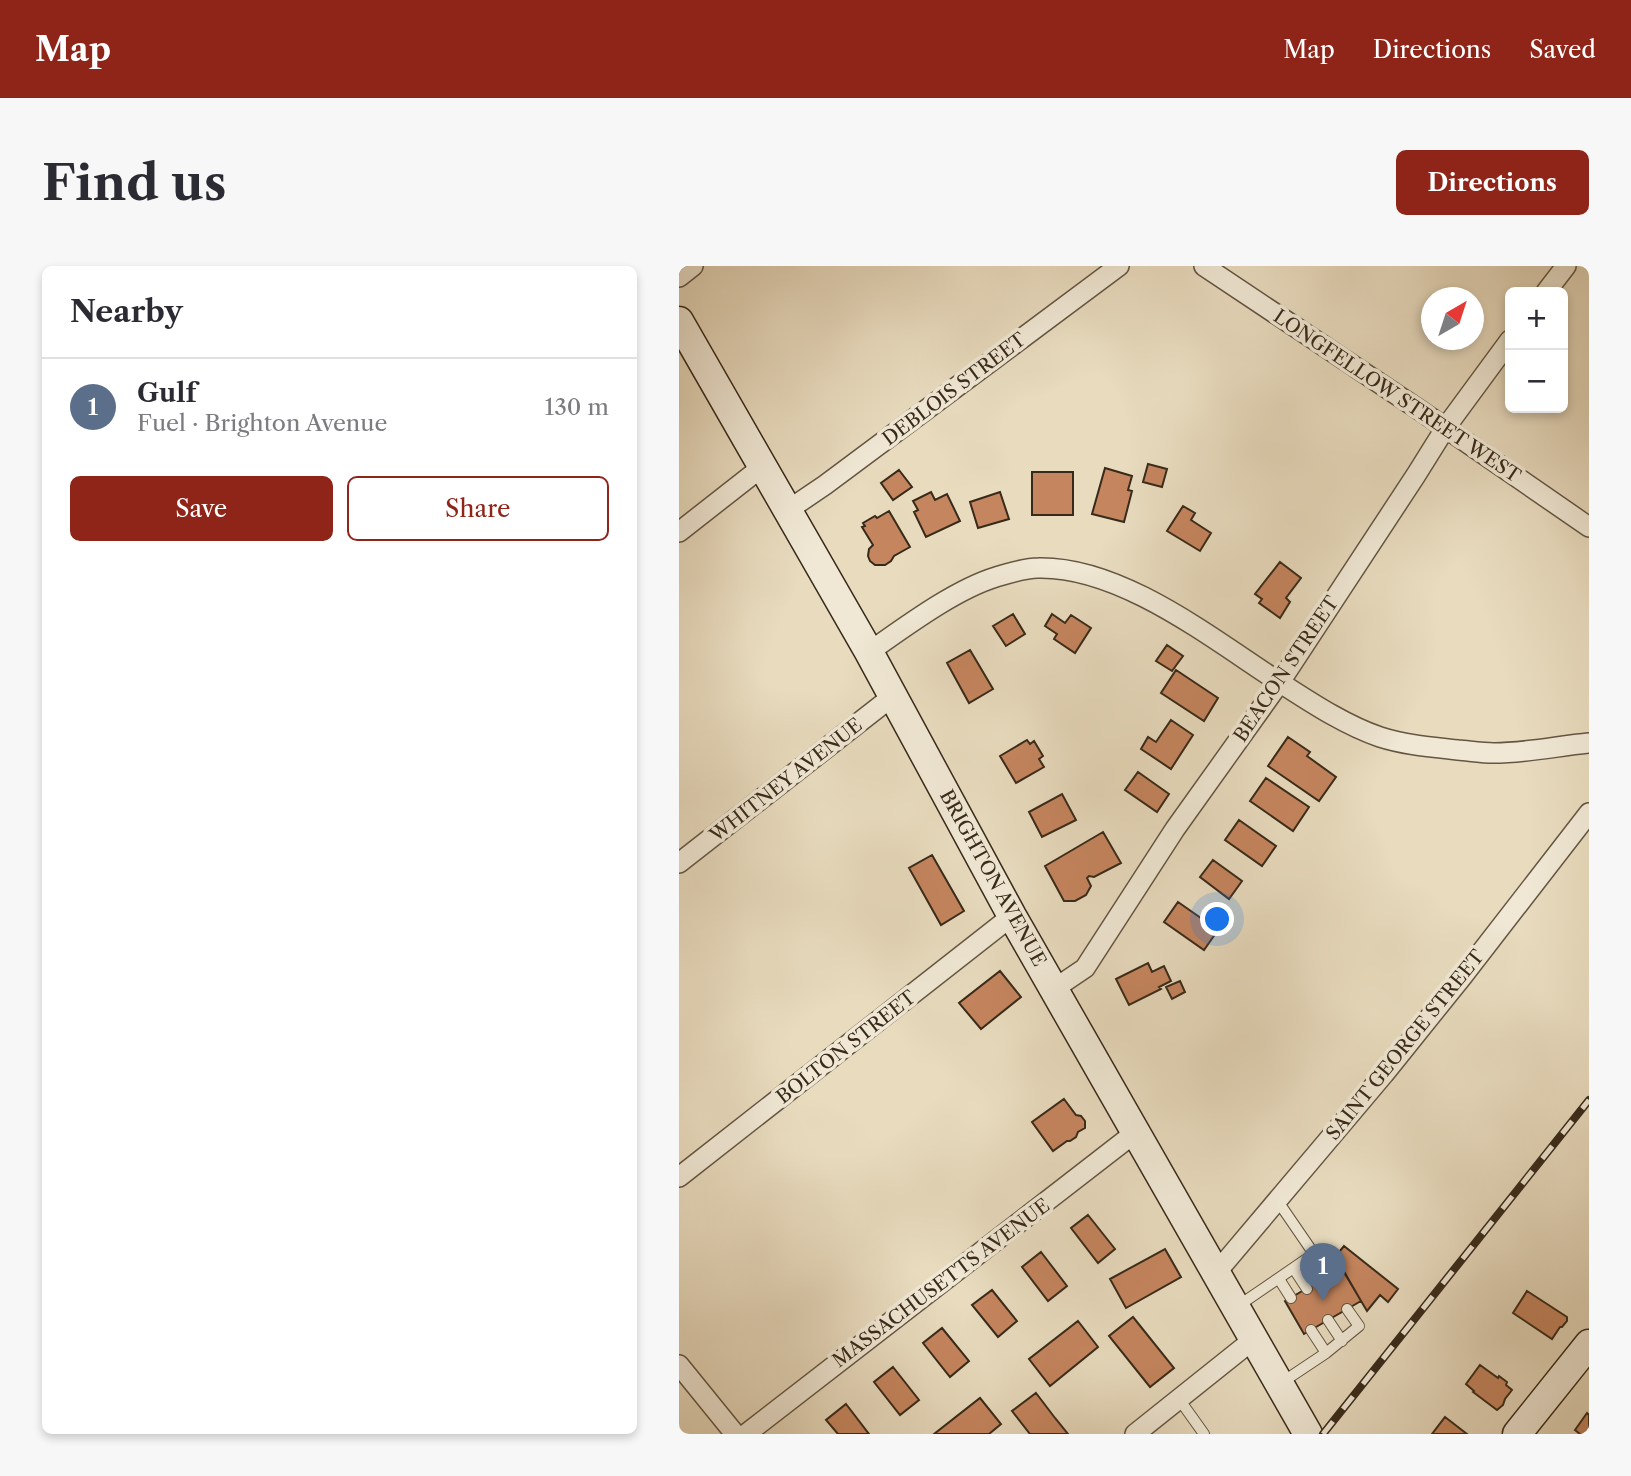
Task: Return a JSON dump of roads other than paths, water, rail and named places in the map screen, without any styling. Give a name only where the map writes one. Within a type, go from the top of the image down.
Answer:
[{"type":"main road","name":"BRIGHTON AVENUE","points":[[679,321],[869,652],[1012,916],[1308,1434]]},
{"type":"main road","points":[[1517,1434],[1589,1344]]},
{"type":"street","points":[[679,277],[693,266]]},
{"type":"street","name":"DEBLOIS STREET","points":[[788,510],[1119,266]]},
{"type":"street","name":"LONGFELLOW STREET WEST","points":[[1204,266],[1589,527]]},
{"type":"street","points":[[1550,287],[1566,266]]},
{"type":"street","name":"BEACON STREET","points":[[1054,989],[1085,968],[1175,829],[1280,682],[1445,427],[1505,348]]},
{"type":"street","points":[[679,532],[762,467]]},
{"type":"street","points":[[869,652],[953,597],[994,578],[1036,568],[1075,571],[1110,581],[1174,614],[1280,682],[1345,721],[1378,737],[1415,746],[1494,753],[1589,743]]},
{"type":"street","name":"WHITNEY AVENUE","points":[[679,863],[893,696]]},
{"type":"street","name":"SAINT GEORGE STREET","points":[[1216,1273],[1384,1074],[1589,813]]},
{"type":"street","name":"BOLTON STREET","points":[[679,1177],[1012,916]]},
{"type":"street","name":"MASSACHUSETTS AVENUE","points":[[745,1434],[1136,1132]]},
{"type":"street","points":[[1135,1434],[1254,1339]]},
{"type":"street","points":[[679,1365],[735,1434]]},
{"type":"lane","points":[[1277,1200],[1327,1276]]},
{"type":"lane","points":[[1236,1308],[1314,1254]]},
{"type":"lane","points":[[1294,1269],[1307,1289]]},
{"type":"lane","points":[[1279,1279],[1291,1298]]},
{"type":"lane","points":[[1280,1383],[1326,1353],[1359,1326],[1347,1309]]},
{"type":"lane","points":[[1328,1320],[1342,1340]]},
{"type":"lane","points":[[1311,1330],[1326,1353]]},
{"type":"lane","points":[[1179,1399],[1204,1434]]},
{"type":"railway","points":[[1323,1434],[1589,1100]]},
{"type":"place","name":"Gulf","points":[[1323,1301]]}]
